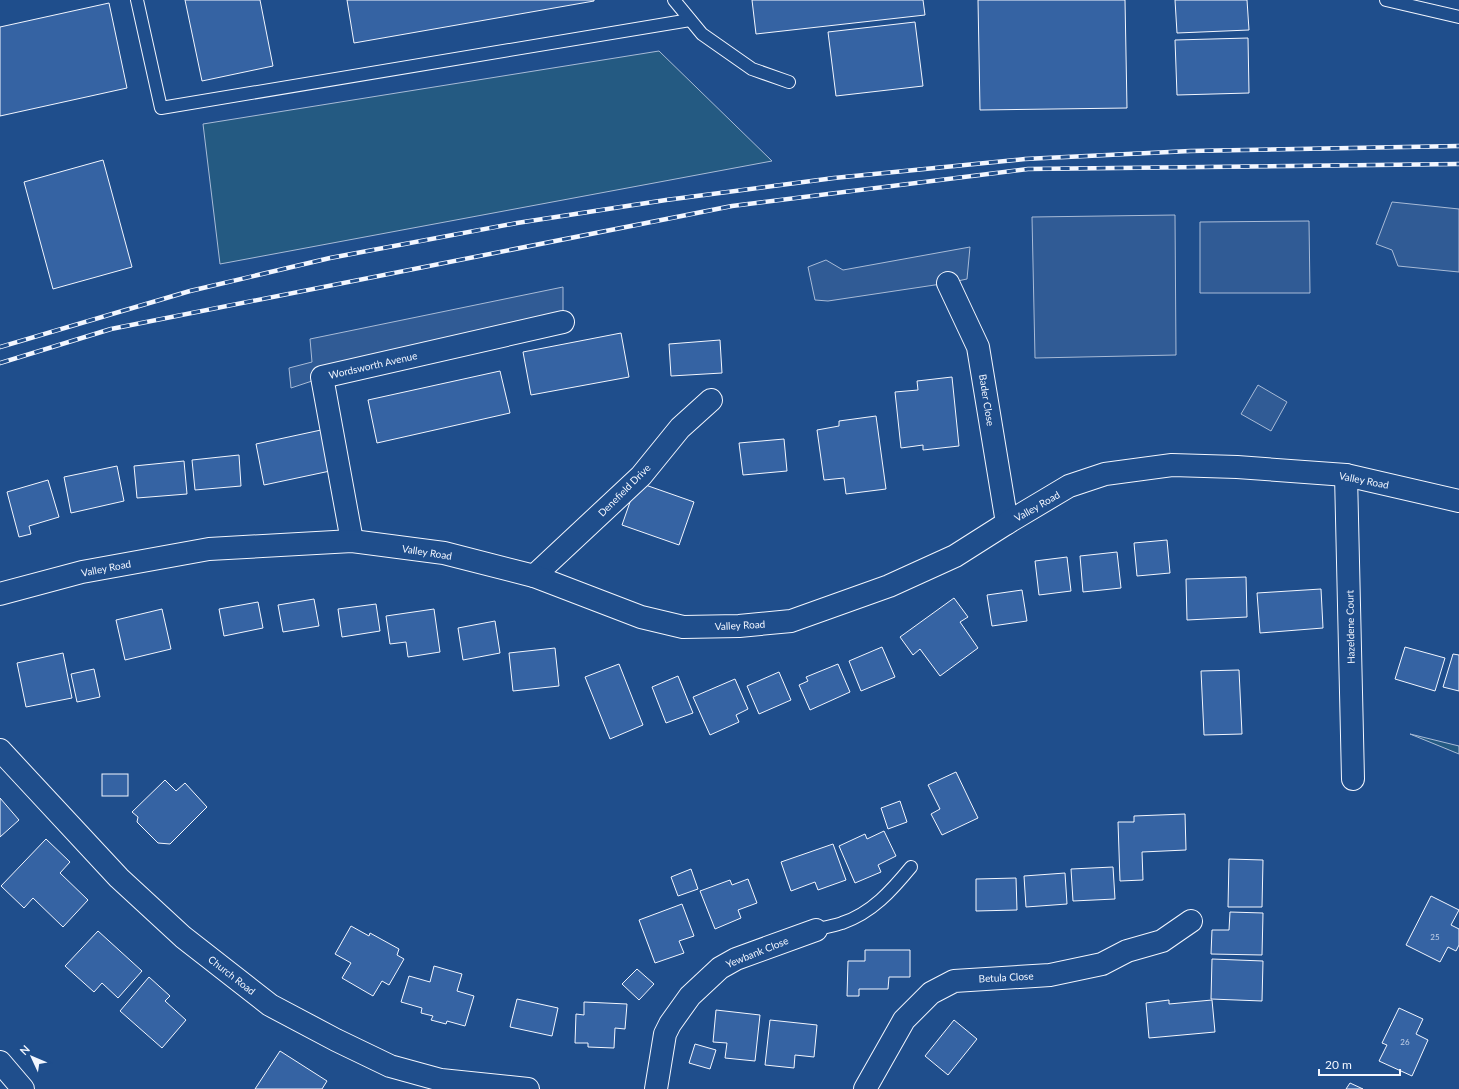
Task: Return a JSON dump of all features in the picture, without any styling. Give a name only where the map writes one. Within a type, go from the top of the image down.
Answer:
[{"type":"street","name":"Bader Close","points":[[948,283],[978,346],[1007,523]]},
{"type":"street","name":"Wordsworth Avenue","points":[[352,541],[322,377],[563,322]]},
{"type":"street","name":"Denefield Drive","points":[[534,576],[641,476],[680,428],[711,400]]},
{"type":"street","name":"Valley Road","points":[[0,594],[82,572],[209,549],[352,541],[444,553],[534,576],[641,617],[683,627],[739,626],[791,621],[895,583],[955,556],[1069,486],[1105,474],[1172,465],[1236,467],[1346,475],[1459,500]]},
{"type":"street","name":"Hazeldene Court","points":[[1346,475],[1353,778]]},
{"type":"street","name":"Church Road","points":[[0,750],[119,878],[183,937],[270,1005],[336,1040],[390,1066],[441,1080],[528,1089]]},
{"type":"street","name":"Betula Close","points":[[865,1089],[904,1020],[931,993],[954,981],[1050,975],[1102,964],[1127,951],[1162,941],[1190,921]]},
{"type":"street","name":"Yewbank Close","points":[[656,1089],[665,1034],[670,1024],[690,996],[720,968],[736,959],[816,930]]},
{"type":"street","points":[[0,1062],[23,1089]]},
{"type":"lane","points":[[137,0],[160,108],[690,20]]},
{"type":"lane","points":[[674,0],[702,34],[752,69],[789,82]]},
{"type":"lane","points":[[1386,0],[1459,17]]},
{"type":"lane","points":[[816,930],[843,922],[878,903],[911,867]]},
{"type":"shaded area","points":[[659,51],[772,161],[220,264],[203,124]]},
{"type":"shaded area","points":[[1392,202],[1459,209],[1459,272],[1398,266],[1392,250],[1376,244]]},
{"type":"shaded area","points":[[1175,215],[1176,355],[1035,358],[1032,217]]},
{"type":"shaded area","points":[[1309,221],[1310,293],[1200,293],[1200,222]]},
{"type":"shaded area","points":[[970,247],[967,279],[828,301],[815,300],[808,267],[826,260],[843,270]]},
{"type":"shaded area","points":[[563,287],[563,322],[312,381],[291,388],[289,368],[312,362],[310,339]]},
{"type":"shaded area","points":[[1258,385],[1287,402],[1271,431],[1241,414]]},
{"type":"shaded area","points":[[1410,734],[1459,746],[1459,754]]},
{"type":"building","points":[[185,0],[260,0],[273,66],[202,81]]},
{"type":"building","points":[[347,0],[594,0],[594,1],[354,43]]},
{"type":"building","points":[[752,0],[923,0],[925,15],[756,34]]},
{"type":"building","points":[[978,0],[1125,0],[1127,108],[980,110]]},
{"type":"building","points":[[1175,0],[1247,0],[1249,30],[1177,33]]},
{"type":"building","points":[[109,3],[127,88],[0,116],[0,27]]},
{"type":"building","points":[[915,22],[923,86],[836,96],[828,32]]},
{"type":"building","points":[[1248,38],[1249,93],[1177,95],[1175,40]]},
{"type":"building","points":[[103,160],[132,267],[53,289],[24,182]]},
{"type":"building","points":[[621,333],[629,377],[531,395],[523,352]]},
{"type":"building","points":[[720,340],[722,373],[671,376],[669,344]]},
{"type":"building","points":[[500,371],[510,413],[377,443],[368,400]]},
{"type":"building","points":[[952,377],[959,446],[923,450],[923,445],[901,448],[895,392],[918,390],[917,381]]},
{"type":"building","points":[[876,416],[886,489],[846,494],[844,478],[824,480],[817,430],[839,426],[839,421]]},
{"type":"building","points":[[321,430],[330,471],[264,485],[256,444]]},
{"type":"building","points":[[784,439],[787,471],[743,475],[739,443]]},
{"type":"building","points":[[239,455],[241,486],[195,490],[192,460]]},
{"type":"building","points":[[184,461],[187,494],[137,498],[134,466]]},
{"type":"building","points":[[117,466],[124,501],[71,513],[64,477]]},
{"type":"building","points":[[48,480],[59,517],[29,526],[31,534],[19,537],[7,492]]},
{"type":"building","points":[[637,482],[694,502],[679,545],[622,525]]},
{"type":"building","points":[[1167,540],[1170,573],[1137,576],[1134,543]]},
{"type":"building","points":[[1117,552],[1121,588],[1083,592],[1080,556]]},
{"type":"building","points":[[1067,557],[1071,591],[1039,595],[1035,561]]},
{"type":"building","points":[[1246,577],[1247,617],[1187,620],[1186,579]]},
{"type":"building","points":[[1321,589],[1323,628],[1260,633],[1257,593]]},
{"type":"building","points":[[1022,590],[1027,621],[992,626],[987,595]]},
{"type":"building","points":[[954,598],[968,617],[960,622],[978,648],[940,676],[920,649],[913,655],[900,637]]},
{"type":"building","points":[[314,599],[319,626],[283,632],[278,605]]},
{"type":"building","points":[[258,602],[263,628],[224,636],[219,609]]},
{"type":"building","points":[[376,604],[380,631],[342,637],[338,609]]},
{"type":"building","points":[[162,609],[171,649],[125,660],[116,620]]},
{"type":"building","points":[[434,609],[440,652],[408,657],[406,642],[390,644],[386,616]]},
{"type":"building","points":[[495,621],[500,653],[463,660],[458,628]]},
{"type":"building","points":[[882,647],[895,677],[861,691],[849,661]]},
{"type":"building","points":[[1405,647],[1445,658],[1435,691],[1395,679]]},
{"type":"building","points":[[555,648],[559,686],[513,691],[509,653]]},
{"type":"building","points":[[63,653],[72,698],[26,707],[17,663]]},
{"type":"building","points":[[1453,654],[1459,655],[1459,691],[1443,687]]},
{"type":"building","points":[[619,664],[643,725],[610,739],[585,677]]},
{"type":"building","points":[[838,664],[850,692],[810,710],[799,685],[808,681],[806,677]]},
{"type":"building","points":[[94,669],[100,697],[77,702],[71,674]]},
{"type":"building","points":[[1239,670],[1242,734],[1204,735],[1201,671]]},
{"type":"building","points":[[779,672],[791,700],[759,714],[747,686]]},
{"type":"building","points":[[678,676],[693,713],[666,723],[652,687]]},
{"type":"building","points":[[735,679],[748,709],[736,715],[739,722],[710,735],[693,697]]},
{"type":"building","points":[[956,772],[978,818],[942,835],[931,814],[940,809],[928,785]]},
{"type":"building","points":[[102,774],[128,774],[128,796],[102,796]]},
{"type":"building","points":[[165,780],[176,791],[185,783],[207,807],[170,844],[158,843],[137,822],[138,817],[132,812]]},
{"type":"building","points":[[0,798],[19,820],[0,837]]},
{"type":"building","points":[[900,801],[907,822],[888,829],[881,808]]},
{"type":"building","points":[[1185,814],[1186,850],[1142,852],[1143,880],[1120,881],[1118,822],[1134,822],[1134,816]]},
{"type":"building","points":[[884,831],[896,856],[878,865],[881,872],[855,883],[839,846],[865,834],[867,839]]},
{"type":"building","points":[[46,839],[70,862],[60,873],[88,900],[63,927],[33,898],[24,908],[1,886]]},
{"type":"building","points":[[833,844],[846,880],[818,890],[815,882],[791,891],[781,862]]},
{"type":"building","points":[[1229,859],[1263,860],[1262,907],[1228,907]]},
{"type":"building","points":[[1113,867],[1115,899],[1073,901],[1071,869]]},
{"type":"building","points":[[691,869],[698,889],[678,896],[671,877]]},
{"type":"building","points":[[1065,873],[1067,904],[1026,907],[1024,876]]},
{"type":"building","points":[[1016,878],[1017,910],[976,911],[976,879]]},
{"type":"building","points":[[748,879],[757,903],[738,910],[741,918],[715,929],[700,891],[730,880],[732,885]]},
{"type":"building","points":[[1431,896],[1459,910],[1451,925],[1459,929],[1459,945],[1456,951],[1448,947],[1440,962],[1406,945]]},
{"type":"building","points":[[682,904],[694,936],[679,941],[684,953],[655,963],[639,920]]},
{"type":"building","points":[[1230,912],[1263,913],[1262,955],[1211,954],[1212,930],[1229,930]]},
{"type":"building","points":[[351,926],[369,936],[370,933],[399,949],[397,955],[404,959],[389,985],[382,981],[373,996],[342,978],[351,963],[335,954]]},
{"type":"building","points":[[98,931],[142,971],[118,998],[102,983],[94,992],[65,966]]},
{"type":"building","points":[[865,950],[910,950],[910,977],[889,977],[888,989],[859,989],[859,996],[847,996],[848,961],[865,961]]},
{"type":"building","points":[[1212,959],[1263,961],[1262,1001],[1211,999]]},
{"type":"building","points":[[434,966],[462,974],[457,991],[474,996],[465,1026],[447,1021],[446,1024],[431,1020],[433,1016],[421,1013],[422,1008],[401,1002],[409,976],[430,982]]},
{"type":"building","points":[[637,969],[654,984],[639,1000],[622,984]]},
{"type":"building","points":[[149,977],[170,996],[165,1001],[186,1020],[162,1048],[120,1011]]},
{"type":"building","points":[[517,999],[558,1008],[552,1036],[510,1027]]},
{"type":"building","points":[[1169,1000],[1169,1004],[1212,1000],[1215,1032],[1149,1038],[1146,1003]]},
{"type":"building","points":[[584,1002],[627,1004],[625,1029],[615,1028],[614,1048],[588,1047],[588,1043],[575,1043],[576,1014],[584,1015]]},
{"type":"building","points":[[1399,1008],[1423,1019],[1416,1034],[1428,1040],[1412,1076],[1379,1061],[1387,1045],[1382,1043]]},
{"type":"building","points":[[716,1010],[760,1015],[755,1061],[725,1058],[727,1043],[713,1042]]},
{"type":"building","points":[[770,1020],[817,1025],[814,1057],[795,1055],[794,1068],[765,1065]]},
{"type":"building","points":[[954,1020],[977,1039],[948,1075],[925,1056]]},
{"type":"building","points":[[695,1044],[716,1050],[710,1069],[689,1063]]},
{"type":"building","points":[[280,1051],[327,1081],[322,1089],[255,1089]]},
{"type":"building","points":[[1350,1083],[1363,1089],[1346,1089]]},
{"type":"railway","points":[[0,347],[190,291],[330,258],[517,223],[666,200],[834,178],[1025,159],[1190,151],[1459,146]]},
{"type":"railway","points":[[0,363],[111,329],[732,206],[1028,169],[1459,164]]}]
